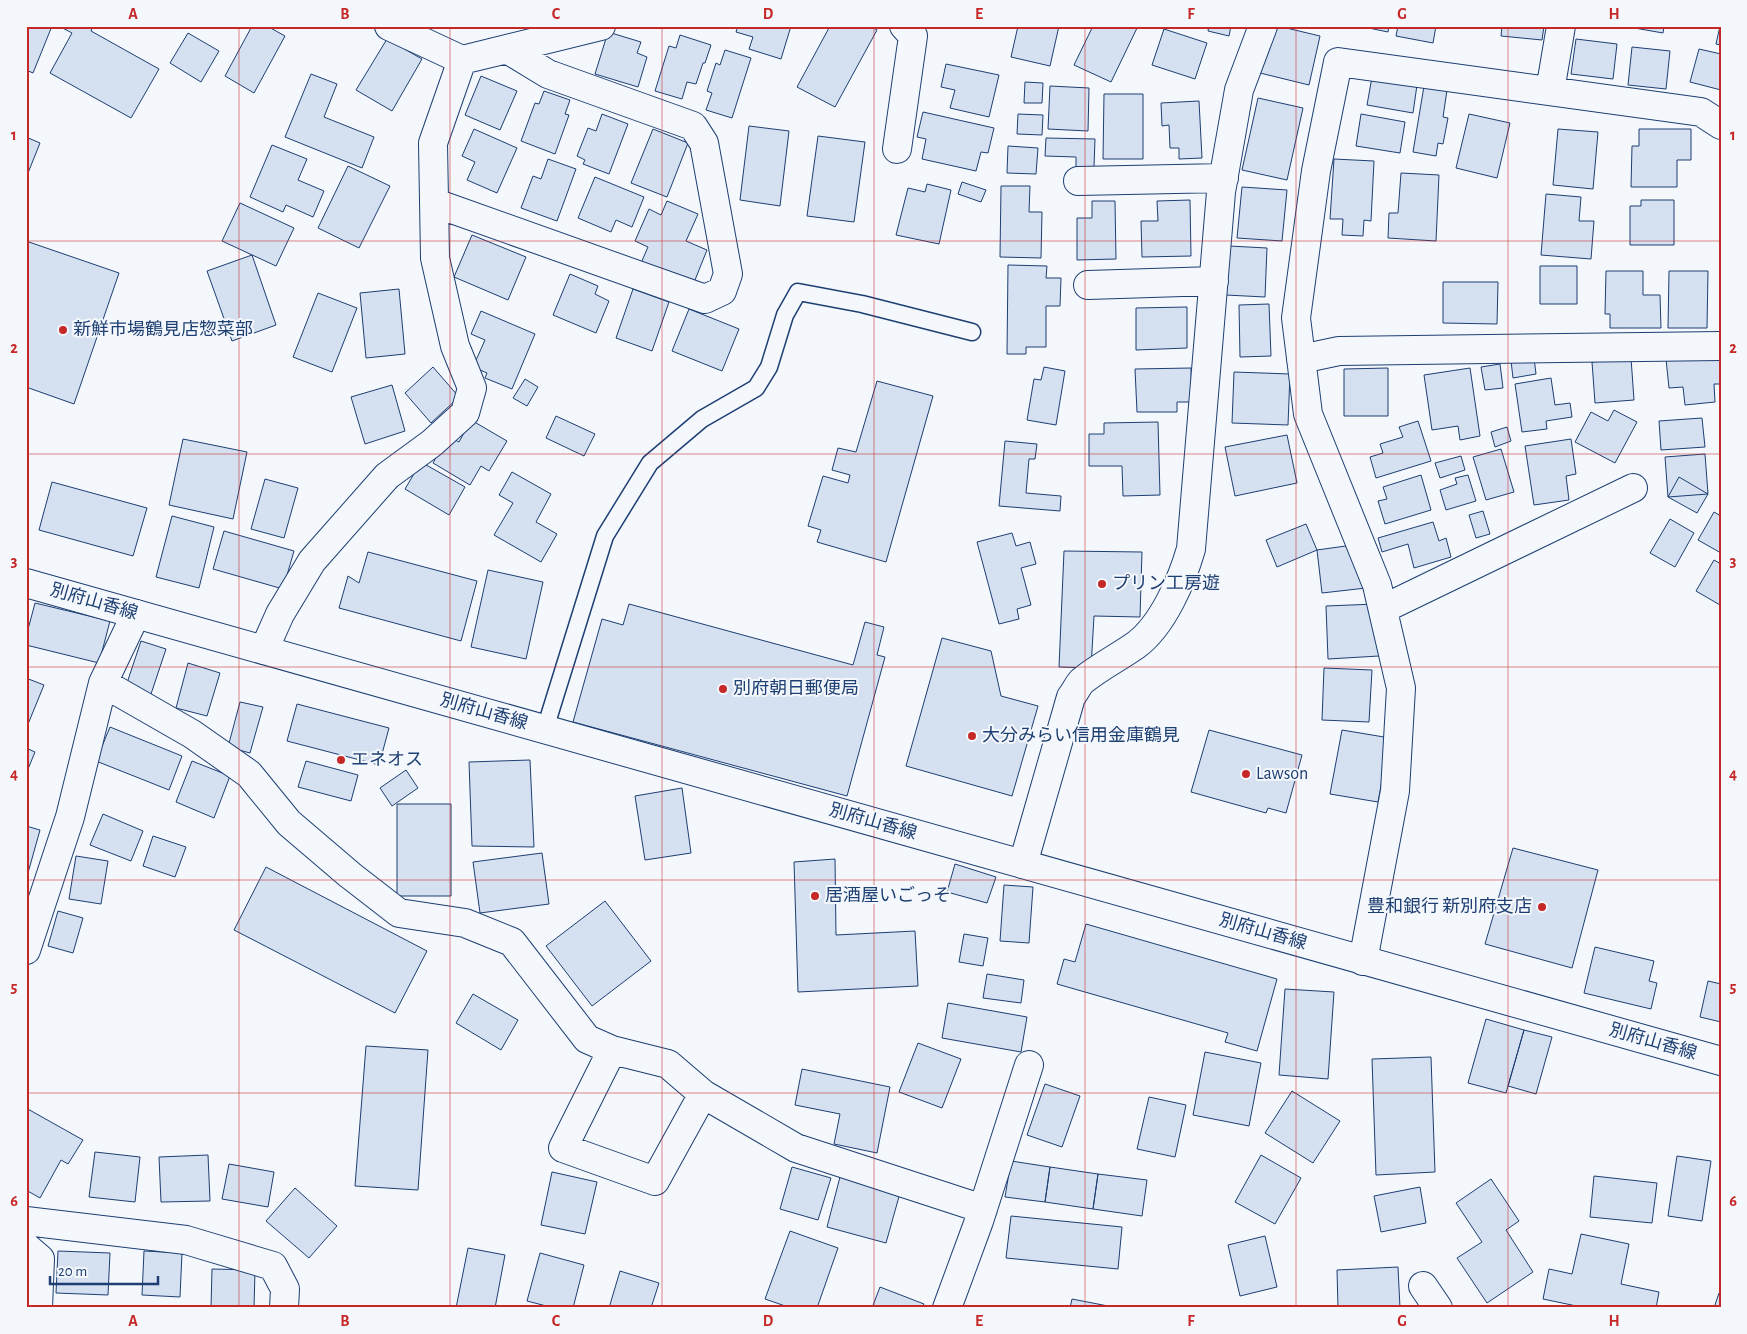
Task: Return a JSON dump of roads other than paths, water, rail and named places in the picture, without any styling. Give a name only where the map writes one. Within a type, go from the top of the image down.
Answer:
[{"type":"street","points":[[897,149],[913,36],[904,26]]},
{"type":"street","points":[[1023,864],[1071,697],[1081,682],[1138,644],[1150,633],[1166,609],[1186,566],[1191,549],[1221,192],[1239,90],[1263,26]]},
{"type":"street","points":[[1550,91],[1561,26]]},
{"type":"street","points":[[402,29],[462,60],[586,28]]},
{"type":"street","points":[[435,203],[705,299],[722,291],[728,274],[704,143],[693,126],[548,74],[506,49]]},
{"type":"street","points":[[264,650],[280,614],[312,562],[387,476],[432,443],[465,413],[472,388],[455,346],[435,258],[433,142],[462,60]]},
{"type":"street","points":[[1363,961],[1395,791],[1401,688],[1377,585],[1308,414],[1296,318],[1316,171],[1338,62],[1701,112],[1721,125]]},
{"type":"street","points":[[1078,182],[1224,178]]},
{"type":"street","points":[[1088,285],[1214,281]]},
{"type":"street","points":[[1301,359],[1339,351],[1721,346]]},
{"type":"street","points":[[1383,609],[1633,488]]},
{"type":"street","name":"別府山香線","points":[[26,583],[1721,1061]]},
{"type":"street","points":[[26,950],[70,817],[103,683],[136,614]]},
{"type":"street","points":[[103,683],[192,734],[249,774],[289,823],[350,875],[399,913],[465,923],[512,942],[587,1039],[612,1050],[668,1064],[703,1094],[796,1148],[983,1209]]},
{"type":"street","points":[[612,1050],[563,1148],[655,1182],[703,1094]]},
{"type":"street","points":[[947,1308],[983,1209],[1029,1065]]},
{"type":"street","points":[[26,1222],[186,1240],[273,1266],[285,1289],[284,1308]]},
{"type":"street","points":[[26,1247],[40,1259],[38,1308]]},
{"type":"lane","points":[[545,729],[605,536],[650,463],[702,419],[756,388],[769,367],[785,315],[798,292],[862,304],[972,332]]},
{"type":"place","name":"新鮮市場鶴見店惣菜部","points":[[63,330]]},
{"type":"place","name":"プリン工房遊","points":[[1102,584]]},
{"type":"place","name":"別府朝日郵便局","points":[[723,689]]},
{"type":"place","name":"大分みらい信用金庫鶴見","points":[[972,736]]},
{"type":"place","name":"エネオス","points":[[341,760]]},
{"type":"place","name":"Lawson","points":[[1246,774]]},
{"type":"place","name":"居酒屋いごっそ","points":[[815,896]]},
{"type":"place","name":"豊和銀行 新別府支店","points":[[1542,907]]}]
